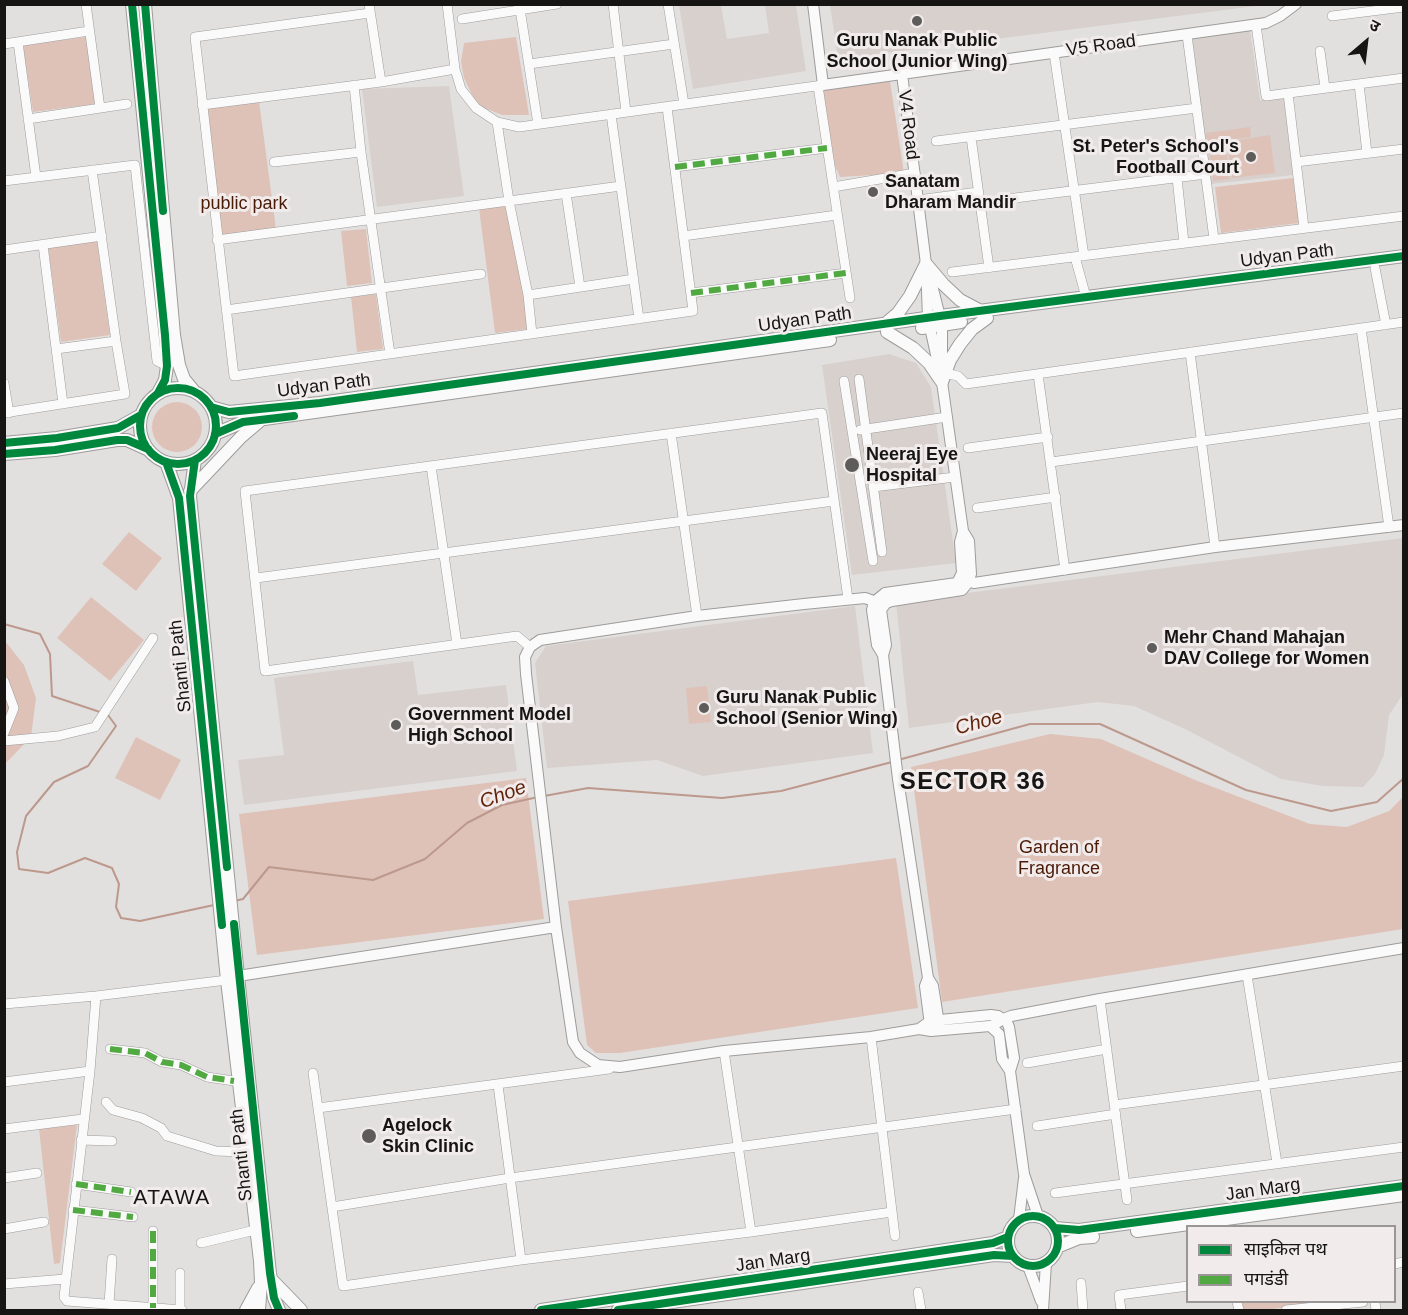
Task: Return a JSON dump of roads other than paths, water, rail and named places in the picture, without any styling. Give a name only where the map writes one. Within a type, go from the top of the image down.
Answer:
[{"type":"main road","points":[[132,4],[167,366],[165,380],[158,393]]},
{"type":"main road","points":[[4,454],[127,440],[148,449],[166,462],[179,464],[195,460],[207,450],[215,434],[216,425],[211,406],[184,379],[174,335],[145,4]]},
{"type":"main road","name":"Udyan Path","points":[[984,315],[1086,297],[1404,256]]},
{"type":"main road","points":[[927,264],[943,285],[960,300],[984,315],[960,344],[943,378],[913,348],[886,328],[898,313],[927,264]]},
{"type":"main road","name":"Udyan Path","points":[[211,406],[229,412],[320,403],[984,315],[1404,264]]},
{"type":"main road","name":"Udyan Path","points":[[215,434],[243,422],[886,328]]},
{"type":"main road","points":[[148,449],[143,440],[140,423],[141,415],[153,397],[177,387],[193,390]]},
{"type":"main road","points":[[4,443],[57,438],[118,428],[141,415]]},
{"type":"main road","points":[[190,491],[241,437],[261,420]]},
{"type":"main road","name":"Shanti Path","points":[[195,460],[190,491],[222,868]]},
{"type":"main road","name":"Shanti Path","points":[[166,462],[179,498],[222,868],[266,1280],[279,1311]]},
{"type":"main road","name":"Jan Marg","points":[[1055,1228],[1079,1230],[1404,1186]]},
{"type":"main road","name":"Jan Marg","points":[[1058,1247],[1079,1238],[1404,1195]]},
{"type":"main road","points":[[1038,1216],[1047,1220],[1055,1228],[1058,1247],[1046,1263],[1028,1266],[1018,1262],[1013,1256],[1008,1245],[1008,1237],[1012,1226],[1019,1219],[1038,1216]]},
{"type":"main road","name":"Jan Marg","points":[[541,1311],[993,1243],[1008,1237]]},
{"type":"main road","name":"Jan Marg","points":[[618,1311],[994,1255],[1013,1256]]},
{"type":"main road","points":[[246,1311],[266,1280],[301,1311]]},
{"type":"main road","name":"Shanti Path","points":[[259,1311],[266,1280]]},
{"type":"street","points":[[86,4],[100,108]]},
{"type":"street","points":[[447,4],[455,69],[461,89],[476,108],[497,122],[519,127],[821,85]]},
{"type":"street","points":[[462,19],[557,4]]},
{"type":"street","points":[[613,4],[626,112]]},
{"type":"street","points":[[668,4],[684,104]]},
{"type":"street","points":[[813,4],[827,148],[850,298]]},
{"type":"street","name":"V5 Road","points":[[902,74],[1256,25],[1280,16],[1296,4]]},
{"type":"street","points":[[1332,16],[1404,7]]},
{"type":"street","points":[[381,82],[370,9],[195,37],[234,376],[693,311],[667,106]]},
{"type":"street","points":[[520,9],[538,124]]},
{"type":"street","points":[[1256,25],[1266,96],[1404,78]]},
{"type":"street","points":[[4,44],[90,31]]},
{"type":"street","points":[[1187,35],[1214,239]]},
{"type":"street","points":[[18,42],[36,177]]},
{"type":"street","points":[[529,64],[674,44]]},
{"type":"street","points":[[1320,51],[1325,88]]},
{"type":"street","points":[[1054,53],[1075,191],[1080,257],[1086,297]]},
{"type":"street","points":[[202,105],[381,82],[455,69]]},
{"type":"street","name":"V4 Road","points":[[821,85],[902,74],[963,531],[960,542],[964,581]]},
{"type":"street","points":[[1359,84],[1366,153]]},
{"type":"street","points":[[354,85],[361,152],[390,354]]},
{"type":"street","points":[[1288,93],[1304,228]]},
{"type":"street","points":[[28,118],[127,104]]},
{"type":"street","points":[[936,141],[1197,108]]},
{"type":"street","points":[[611,114],[639,319]]},
{"type":"street","points":[[497,122],[509,201],[528,295],[532,334]]},
{"type":"street","points":[[971,136],[989,268]]},
{"type":"street","points":[[675,167],[827,148]]},
{"type":"street","points":[[1296,162],[1404,148]]},
{"type":"street","points":[[274,162],[361,152]]},
{"type":"street","points":[[4,181],[135,165],[158,361],[167,366]]},
{"type":"street","points":[[4,383],[7,413],[125,394],[92,170]]},
{"type":"street","points":[[833,187],[915,172]]},
{"type":"street","points":[[1007,199],[1206,174]]},
{"type":"street","points":[[1177,178],[1184,243]]},
{"type":"street","points":[[217,240],[621,186]]},
{"type":"street","points":[[918,200],[978,192]]},
{"type":"street","points":[[566,193],[580,287]]},
{"type":"street","points":[[683,236],[837,215]]},
{"type":"street","points":[[952,272],[1404,216]]},
{"type":"street","points":[[4,250],[102,236]]},
{"type":"street","points":[[43,245],[63,404]]},
{"type":"street","points":[[1375,268],[1386,325]]},
{"type":"street","points":[[691,293],[846,273]]},
{"type":"street","points":[[226,310],[481,274]]},
{"type":"street","points":[[528,295],[634,279]]},
{"type":"street","points":[[943,378],[958,376],[966,384],[1404,322]]},
{"type":"street","points":[[1361,328],[1389,527]]},
{"type":"street","points":[[56,349],[116,341]]},
{"type":"street","points":[[1190,352],[1215,547]]},
{"type":"street","points":[[1038,374],[1065,570]]},
{"type":"street","points":[[859,380],[882,552]]},
{"type":"street","points":[[844,381],[873,561]]},
{"type":"street","points":[[530,647],[517,636],[265,671],[245,491],[822,413],[848,598]]},
{"type":"street","points":[[1051,462],[1404,413]]},
{"type":"street","points":[[853,432],[947,417]]},
{"type":"street","points":[[671,433],[697,616]]},
{"type":"street","points":[[968,448],[1048,437]]},
{"type":"street","points":[[431,466],[457,644]]},
{"type":"street","points":[[873,487],[955,477]]},
{"type":"street","points":[[977,508],[1056,497]]},
{"type":"street","points":[[255,578],[834,501]]},
{"type":"street","points":[[620,1067],[598,1065],[580,1053],[573,1042],[555,927],[526,674],[525,657],[530,647],[540,640],[697,616],[848,598],[865,598],[879,603],[956,592],[962,590],[964,581],[1065,570],[1215,547],[1404,525]]},
{"type":"street","points":[[879,603],[872,610],[877,645],[883,655],[898,778],[928,978],[933,986],[935,1025]]},
{"type":"street","points":[[4,741],[58,736],[95,727],[153,638]]},
{"type":"street","points":[[4,681],[14,708],[4,733]]},
{"type":"street","points":[[4,1004],[96,996],[233,977],[555,927]]},
{"type":"street","points":[[935,1025],[992,1026],[1003,1019],[1100,999],[1404,948]]},
{"type":"street","points":[[1247,975],[1277,1163]]},
{"type":"street","points":[[96,996],[90,1071],[65,1279],[65,1300],[181,1310],[180,1273]]},
{"type":"street","points":[[1100,999],[1127,1200]]},
{"type":"street","points":[[318,1108],[498,1085],[724,1051],[871,1037],[991,1015],[1003,1019],[1009,1027],[1014,1058],[1010,1071]]},
{"type":"street","points":[[992,1026],[999,1034],[1002,1059],[1010,1071],[1024,1174],[1038,1216]]},
{"type":"street","points":[[871,1037],[895,1236]]},
{"type":"street","points":[[110,1049],[145,1053],[162,1062],[181,1065],[207,1077],[234,1081]]},
{"type":"street","points":[[1027,1063],[1107,1049]]},
{"type":"street","points":[[724,1051],[737,1147],[752,1232]]},
{"type":"street","points":[[1037,1126],[1115,1109],[1404,1066]]},
{"type":"street","points":[[4,1083],[90,1071]]},
{"type":"street","points":[[313,1073],[343,1286],[521,1260],[752,1232],[892,1212]]},
{"type":"street","points":[[498,1085],[521,1260]]},
{"type":"street","points":[[106,1102],[113,1110],[142,1118],[161,1128],[167,1136],[216,1151],[242,1152]]},
{"type":"street","points":[[332,1207],[510,1178],[1016,1109]]},
{"type":"street","points":[[4,1129],[83,1119]]},
{"type":"street","points":[[81,1140],[112,1141]]},
{"type":"street","points":[[1055,1193],[1404,1147]]},
{"type":"street","points":[[4,1178],[37,1173]]},
{"type":"street","points":[[1019,1219],[1024,1174]]},
{"type":"street","points":[[76,1184],[131,1192]]},
{"type":"street","points":[[73,1210],[133,1217]]},
{"type":"street","points":[[4,1228],[44,1222]]},
{"type":"street","points":[[153,1231],[153,1308]]},
{"type":"street","points":[[201,1243],[251,1231]]},
{"type":"street","points":[[109,1304],[111,1259]]},
{"type":"street","points":[[1043,1309],[1046,1263]]},
{"type":"street","points":[[1028,1266],[1043,1309]]},
{"type":"street","points":[[4,1284],[65,1279]]},
{"type":"street","points":[[1081,1283],[1083,1311]]},
{"type":"street","points":[[1122,1311],[1119,1295],[1186,1286]]},
{"type":"street","points":[[918,1292],[921,1311]]},
{"type":"street","points":[[1286,1311],[1354,1303]]},
{"type":"waterway","name":"Choe","points":[[4,624],[40,634],[50,654],[52,696],[100,712]]},
{"type":"waterway","name":"Choe","points":[[108,715],[116,726],[88,766],[54,782],[26,816],[17,852],[19,869],[48,873],[85,858],[112,868],[119,884],[116,907],[121,918],[140,921],[214,905]]},
{"type":"waterway","name":"Choe","points":[[898,760],[1030,724],[1100,724],[1246,790],[1331,811],[1377,802],[1404,778]]},
{"type":"waterway","name":"Choe","points":[[544,796],[588,788],[722,798],[781,791],[892,762]]},
{"type":"waterway","name":"Choe","points":[[234,901],[243,899],[269,867],[373,880],[425,859],[467,823],[502,805],[538,797]]},
{"type":"place","name":"Guru Nanak Public School (Junior Wing)","points":[[917,21]]},
{"type":"place","name":"St. Peter's School's Football Court","points":[[1251,157]]},
{"type":"place","name":"Sanatam Dharam Mandir","points":[[873,192]]},
{"type":"place","name":"Neeraj Eye Hospital","points":[[852,465]]},
{"type":"place","name":"Mehr Chand Mahajan DAV College for Women","points":[[1152,648]]},
{"type":"place","name":"Guru Nanak Public School (Senior Wing)","points":[[704,708]]},
{"type":"place","name":"Government Model High School","points":[[396,725]]},
{"type":"place","name":"Agelock Skin Clinic","points":[[369,1136]]},
{"type":"district","name":"SECTOR 36","points":[[973,782]]},
{"type":"district","name":"ATAWA","points":[[172,1198]]},
{"type":"park label","name":"public park","points":[[244,204]]},
{"type":"park label","name":"Garden of Fragrance","points":[[1059,858]]}]
